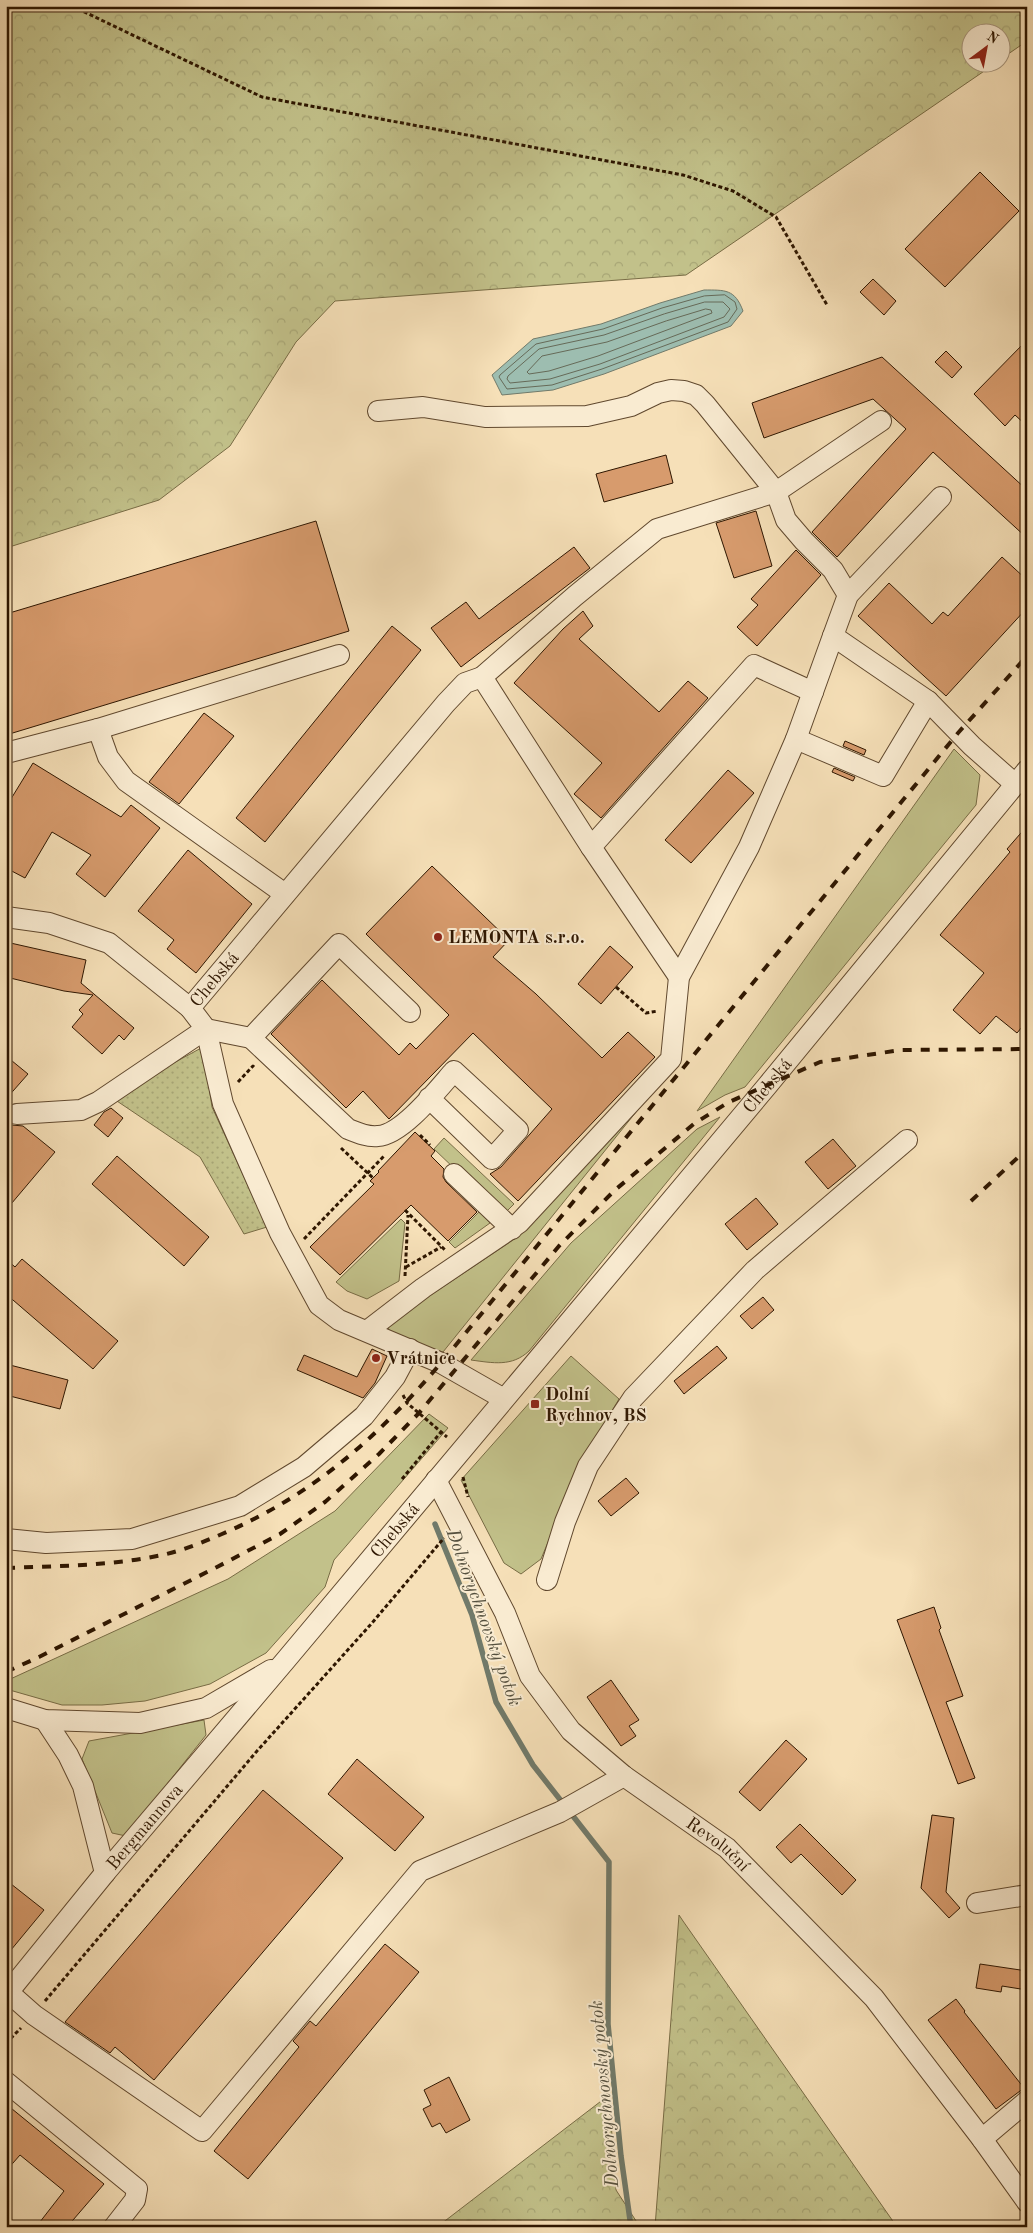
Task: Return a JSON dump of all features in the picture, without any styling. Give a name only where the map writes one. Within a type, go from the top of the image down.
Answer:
[{"type":"street","points":[[378,411],[423,407],[486,417],[587,416],[631,406],[671,390],[684,391],[696,395],[776,492],[786,520],[833,570],[848,595]]},
{"type":"street","name":"Chebská","points":[[504,1399],[454,1370],[410,1349],[339,1320],[319,1306],[280,1233],[222,1099],[206,1029],[190,1008],[446,703],[465,683],[482,677],[575,596],[657,529],[776,492],[881,421]]},
{"type":"street","points":[[367,1331],[423,1288],[520,1223],[671,1059],[679,977],[749,847],[796,739],[848,595],[941,497]]},
{"type":"street","points":[[833,636],[928,701],[972,746],[1021,777]]},
{"type":"street","points":[[6,753],[98,729],[339,655]]},
{"type":"street","points":[[591,847],[754,665],[813,692]]},
{"type":"street","points":[[482,677],[591,847],[679,977]]},
{"type":"street","points":[[796,739],[883,776],[928,701]]},
{"type":"street","points":[[98,729],[108,757],[126,781],[285,894]]},
{"type":"street","name":"Chebská","points":[[285,1662],[773,1079],[1021,777]]},
{"type":"street","points":[[6,917],[49,923],[109,943],[190,1008]]},
{"type":"street","points":[[252,1038],[339,944],[410,1012]]},
{"type":"street","points":[[17,1114],[81,1110],[98,1102],[206,1029],[252,1038],[348,1129],[362,1135],[376,1137],[395,1131],[429,1098]]},
{"type":"street","points":[[547,1580],[565,1522],[588,1466],[633,1398],[755,1270],[906,1140]]},
{"type":"street","points":[[454,1174],[512,1229]]},
{"type":"street","points":[[6,1539],[46,1543],[132,1539],[240,1506],[304,1467],[364,1416],[395,1377],[410,1349]]},
{"type":"street","name":"Revoluční","points":[[436,1480],[505,1613],[530,1676],[571,1731],[624,1776],[727,1848],[874,1998],[982,2139],[1027,2202]]},
{"type":"street","points":[[6,1708],[45,1720],[140,1723],[206,1708],[285,1662]]},
{"type":"street","name":"Bergmannova","points":[[7,1993],[105,1873],[285,1662]]},
{"type":"street","points":[[45,1720],[68,1755],[83,1786],[105,1873]]},
{"type":"street","points":[[7,1993],[34,2015],[202,2131],[420,1871],[560,1812],[624,1776]]},
{"type":"street","points":[[977,1902],[1027,1895]]},
{"type":"street","points":[[6,2082],[137,2189],[135,2200],[114,2227]]},
{"type":"street","points":[[982,2139],[1027,2101]]},
{"type":"path","points":[[72,6],[262,97],[683,175],[733,191],[776,217],[827,305]]},
{"type":"path","points":[[616,987],[646,1012],[676,1010]]},
{"type":"path","points":[[222,1099],[253,1066],[260,1072]]},
{"type":"path","points":[[339,1146],[373,1178]]},
{"type":"path","points":[[302,1241],[367,1173]]},
{"type":"path","points":[[405,1210],[451,1255]]},
{"type":"path","points":[[405,1282],[408,1215]]},
{"type":"path","points":[[406,1267],[441,1246]]},
{"type":"path","points":[[395,1377],[407,1403],[461,1450]]},
{"type":"path","points":[[402,1479],[441,1432]]},
{"type":"path","points":[[6,2043],[34,2015],[250,1758],[372,1623],[445,1537]]},
{"type":"green space","points":[[6,6],[1027,6],[1027,41],[1010,53],[1010,22],[960,22],[960,72],[983,72],[686,275],[335,301],[296,342],[230,446],[159,500],[6,548]]},
{"type":"green space","points":[[954,749],[980,775],[976,805],[745,1087],[725,1095],[697,1111]]},
{"type":"green space","points":[[203,1047],[212,1107],[267,1227],[244,1234],[200,1157],[111,1097]]},
{"type":"green space","points":[[665,1076],[443,1352],[394,1336],[388,1328],[398,1317],[516,1238]]},
{"type":"green space","points":[[720,1117],[529,1351],[516,1360],[509,1362],[495,1363],[471,1360],[571,1243],[697,1129]]},
{"type":"green space","points":[[444,1138],[514,1204],[503,1215],[434,1149]]},
{"type":"green space","points":[[479,1212],[490,1223],[455,1248],[449,1242]]},
{"type":"green space","points":[[401,1219],[405,1223],[399,1281],[367,1299],[347,1291],[336,1282]]},
{"type":"green space","points":[[571,1356],[619,1399],[582,1461],[541,1559],[521,1574],[504,1563],[461,1480]]},
{"type":"green space","points":[[429,1414],[448,1428],[334,1560],[325,1587],[266,1653],[210,1684],[145,1701],[102,1705],[62,1705],[6,1689],[6,1681],[228,1579],[335,1511]]},
{"type":"green space","points":[[204,1720],[206,1735],[126,1836],[112,1833],[82,1759],[89,1741]]},
{"type":"green space","points":[[679,1915],[683,1921],[897,2227],[655,2227]]},
{"type":"green space","points":[[609,2095],[616,2190],[640,2227],[437,2227]]},
{"type":"water","points":[[704,290],[728,292],[736,298],[743,311],[731,326],[604,374],[553,390],[502,395],[492,375],[533,339],[601,324]]},
{"type":"building","points":[[980,172],[1019,211],[945,287],[905,249]]},
{"type":"building","points":[[873,279],[896,301],[884,315],[860,292]]},
{"type":"building","points":[[1027,340],[1027,426],[1015,415],[1005,426],[974,394]]},
{"type":"building","points":[[946,351],[962,367],[952,378],[935,362]]},
{"type":"building","points":[[882,357],[1027,490],[1027,538],[933,452],[837,557],[812,532],[906,429],[873,399],[764,438],[752,403]]},
{"type":"building","points":[[666,455],[673,483],[604,502],[596,474]]},
{"type":"building","points":[[756,511],[772,566],[734,578],[716,523]]},
{"type":"building","points":[[316,521],[349,631],[6,735],[6,614]]},
{"type":"building","points":[[574,547],[590,568],[461,667],[431,628],[466,602],[479,619]]},
{"type":"building","points":[[796,550],[821,575],[757,646],[737,627],[758,605],[751,599]]},
{"type":"building","points":[[1002,557],[1027,580],[1027,608],[946,696],[858,616],[889,583],[932,624],[943,612],[948,616]]},
{"type":"building","points":[[583,611],[593,626],[579,639],[659,712],[688,681],[708,698],[601,818],[574,794],[602,763],[514,683],[563,629]]},
{"type":"building","points":[[392,626],[421,650],[265,842],[236,818]]},
{"type":"building","points":[[204,713],[234,736],[179,804],[149,782]]},
{"type":"building","points":[[845,741],[866,750],[864,755],[843,746]]},
{"type":"building","points":[[33,763],[121,817],[131,805],[160,828],[105,897],[76,874],[91,855],[52,832],[25,878],[6,868],[6,807]]},
{"type":"building","points":[[834,768],[855,777],[853,781],[832,772]]},
{"type":"building","points":[[728,770],[754,793],[691,863],[665,840]]},
{"type":"building","points":[[1027,826],[1027,1021],[1017,1033],[996,1016],[980,1034],[953,1010],[984,973],[940,935],[1010,852],[1007,849]]},
{"type":"building","points":[[188,850],[252,904],[196,973],[167,949],[174,940],[138,911]]},
{"type":"building","points":[[432,866],[509,940],[493,957],[536,994],[602,1058],[628,1032],[655,1057],[518,1201],[490,1174],[501,1167],[552,1109],[473,1033],[389,1119],[363,1091],[346,1108],[271,1034],[322,980],[399,1055],[410,1043],[416,1049],[449,1015],[366,934]]},
{"type":"building","points":[[6,942],[86,960],[81,983],[134,1028],[124,1040],[119,1035],[102,1054],[72,1027],[83,1014],[79,1010],[93,995],[64,991],[6,977]]},
{"type":"building","points":[[610,946],[633,967],[601,1004],[578,984]]},
{"type":"building","points":[[6,1056],[28,1074],[6,1099]]},
{"type":"building","points":[[111,1108],[123,1118],[108,1137],[94,1125],[104,1112]]},
{"type":"building","points":[[6,1118],[12,1125],[23,1126],[55,1152],[6,1210]]},
{"type":"building","points":[[415,1132],[435,1151],[431,1156],[444,1169],[443,1177],[446,1182],[477,1212],[448,1241],[411,1205],[340,1275],[310,1247],[374,1184],[370,1181]]},
{"type":"building","points":[[833,1139],[856,1166],[828,1189],[805,1162]]},
{"type":"building","points":[[117,1156],[209,1237],[184,1266],[92,1184]]},
{"type":"building","points":[[756,1198],[778,1224],[747,1250],[725,1224]]},
{"type":"building","points":[[6,1259],[15,1267],[22,1259],[118,1341],[93,1369],[6,1294]]},
{"type":"building","points":[[763,1297],[774,1310],[752,1329],[740,1316]]},
{"type":"building","points":[[717,1346],[727,1358],[684,1394],[674,1381]]},
{"type":"building","points":[[372,1349],[387,1356],[375,1383],[363,1398],[297,1370],[304,1355],[357,1377]]},
{"type":"building","points":[[6,1364],[68,1380],[60,1409],[6,1395]]},
{"type":"building","points":[[626,1478],[639,1493],[611,1516],[598,1501]]},
{"type":"building","points":[[934,1607],[941,1628],[939,1630],[963,1696],[946,1702],[975,1778],[958,1784],[897,1620]]},
{"type":"building","points":[[611,1680],[639,1720],[629,1726],[636,1736],[621,1746],[587,1697]]},
{"type":"building","points":[[786,1740],[807,1759],[760,1811],[739,1792]]},
{"type":"building","points":[[357,1759],[424,1817],[395,1851],[328,1794]]},
{"type":"building","points":[[263,1790],[343,1858],[154,2080],[115,2047],[110,2053],[65,2022]]},
{"type":"building","points":[[932,1815],[954,1818],[946,1892],[960,1908],[949,1918],[921,1888]]},
{"type":"building","points":[[800,1824],[856,1880],[842,1895],[801,1854],[791,1863],[776,1847]]},
{"type":"building","points":[[6,1880],[44,1910],[6,1956]]},
{"type":"building","points":[[385,1944],[419,1972],[248,2179],[214,2151],[299,2047],[293,2041],[310,2021],[316,2026]]},
{"type":"building","points":[[980,1964],[1027,1971],[1027,1990],[1002,1986],[1001,1992],[976,1988]]},
{"type":"building","points":[[956,1999],[964,2012],[1024,2088],[996,2109],[928,2020]]},
{"type":"building","points":[[449,2077],[470,2120],[446,2133],[440,2123],[432,2127],[423,2109],[431,2105],[424,2090]]},
{"type":"building","points":[[6,2104],[104,2184],[67,2227],[36,2227],[64,2191],[20,2155],[6,2171]]},
{"type":"waterway","name":"Dolnorychnovský potok","points":[[435,1524],[472,1615],[496,1702],[533,1765],[609,1862],[608,2024],[621,2156],[631,2227]]},
{"type":"railway","points":[[6,1568],[120,1562],[165,1554],[190,1547],[255,1519],[286,1501],[314,1483],[368,1440],[393,1416],[441,1363],[958,733],[1027,656]]},
{"type":"railway","points":[[6,1672],[280,1534],[325,1502],[379,1454],[419,1413],[559,1246],[615,1190],[695,1123],[729,1102],[820,1062],[901,1050],[1027,1049]]},
{"type":"railway","points":[[971,1201],[1027,1149]]},
{"type":"place","name":"LEMONTA s.r.o.","points":[[438,937]]},
{"type":"place","name":"Vrátnice","points":[[376,1358]]},
{"type":"place","name":"Dolní Rychnov, BS","points":[[535,1404]]}]
